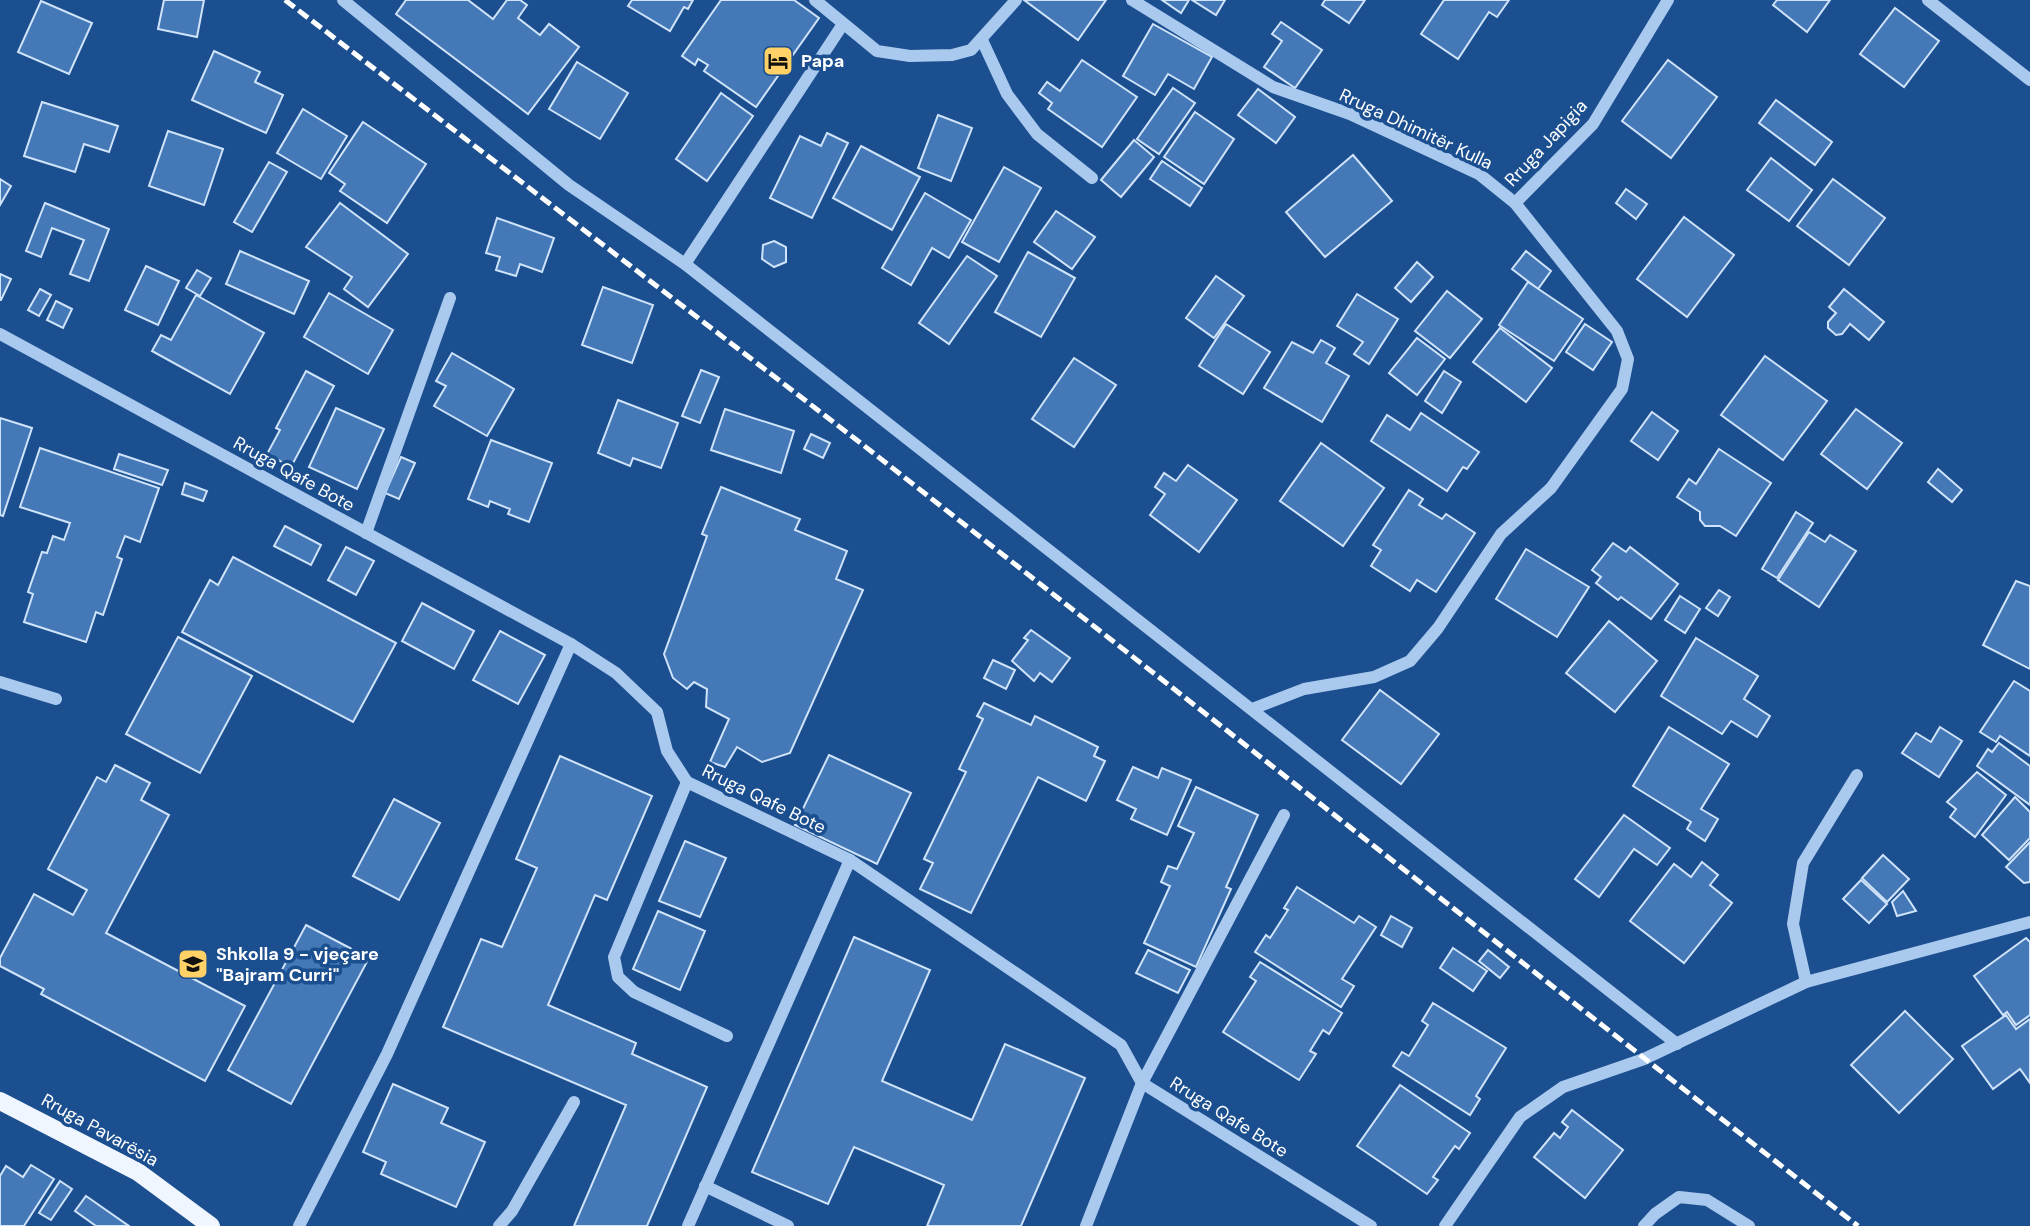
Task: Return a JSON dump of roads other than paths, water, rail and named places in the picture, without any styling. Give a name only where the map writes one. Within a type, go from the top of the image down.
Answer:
[{"type":"main road","name":"Rruga Pavarësia","points":[[0,1101],[138,1172],[211,1226]]},
{"type":"street","points":[[343,0],[569,185],[685,264],[1677,1044]]},
{"type":"street","points":[[815,0],[877,51],[910,56],[952,55],[971,50],[1016,0]]},
{"type":"street","name":"Rruga Dhimitër Kulla","points":[[1132,0],[1273,87],[1350,114],[1479,174],[1515,203],[1617,331],[1628,359],[1622,389],[1551,488],[1501,534],[1438,628],[1410,661],[1374,677],[1304,690],[1252,709]]},
{"type":"street","name":"Rruga Japigia","points":[[1515,203],[1593,124],[1668,0]]},
{"type":"street","points":[[1928,0],[2030,80]]},
{"type":"street","points":[[685,264],[843,24]]},
{"type":"street","points":[[982,40],[1007,94],[1037,134],[1092,178]]},
{"type":"street","points":[[366,533],[450,298]]},
{"type":"street","name":"Rruga Qafe Bote","points":[[0,334],[570,644],[616,673],[657,712],[667,751],[688,782],[850,860],[1121,1045],[1142,1083],[1371,1226]]},
{"type":"street","points":[[299,1226],[387,1054],[570,644]]},
{"type":"street","points":[[0,682],[56,699]]},
{"type":"street","points":[[1806,982],[1794,924],[1803,863],[1857,775]]},
{"type":"street","points":[[688,782],[614,957],[618,976],[634,992],[727,1036]]},
{"type":"street","points":[[1086,1226],[1142,1083],[1284,814]]},
{"type":"street","points":[[688,1226],[850,860]]},
{"type":"street","points":[[1445,1226],[1520,1116],[1563,1087],[1677,1044],[1806,982],[2030,922]]},
{"type":"street","points":[[499,1226],[512,1211],[574,1102]]},
{"type":"street","points":[[705,1186],[788,1226]]},
{"type":"street","points":[[1644,1226],[1655,1214],[1679,1197],[1707,1200],[1749,1226]]},
{"type":"railway","points":[[285,0],[858,441],[1858,1226]]},
{"type":"place","name":"Papa","points":[[778,61]]},
{"type":"place","name":"Shkolla 9 - vjeçare \"Bajram Curri\"","points":[[193,964]]}]
